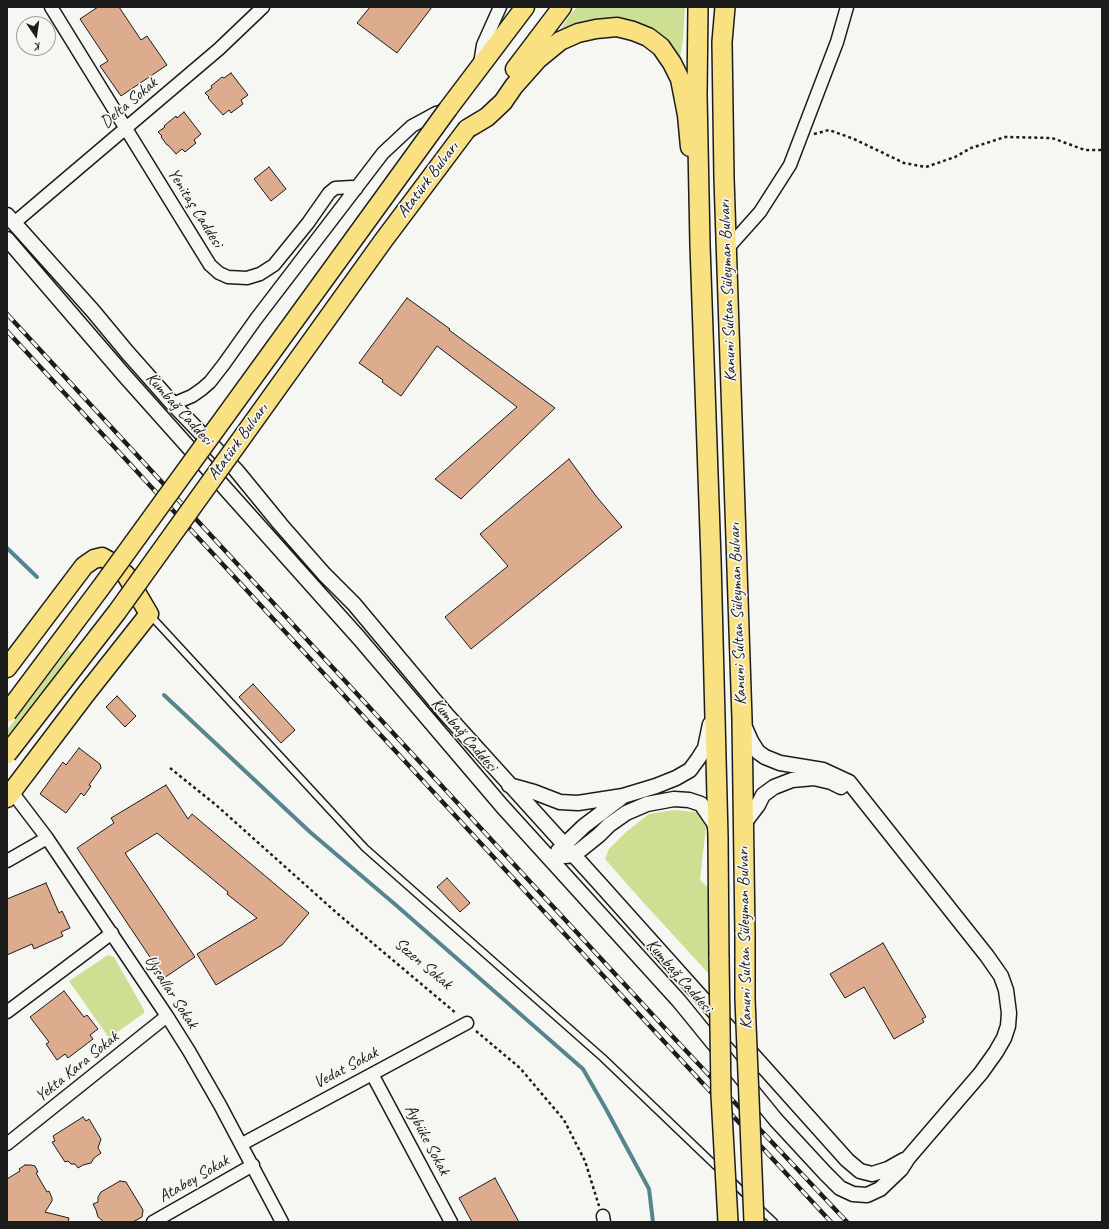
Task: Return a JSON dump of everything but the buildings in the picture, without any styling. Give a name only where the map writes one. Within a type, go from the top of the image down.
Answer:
[{"type":"highway","name":"Kanuni Sultan Süleyman Bulvarı","points":[[698,7],[697,94],[700,245],[715,704],[721,1095],[728,1222]]},
{"type":"highway","name":"Kanuni Sultan Süleyman Bulvarı","points":[[725,7],[722,42],[722,83],[726,249],[742,719],[745,999],[754,1222]]},
{"type":"main road","name":"Atatürk Bulvarı","points":[[7,713],[102,586],[448,109],[525,7]]},
{"type":"main road","name":"Atatürk Bulvarı","points":[[7,754],[117,612],[190,507],[387,234],[467,128],[530,50],[562,7]]},
{"type":"main road","points":[[467,128],[487,117],[503,102],[514,86],[538,60],[560,42],[578,33],[596,29],[617,27],[648,37],[661,47],[672,63],[680,79],[689,132],[700,245]]},
{"type":"main road","points":[[7,668],[84,566],[94,559],[102,557],[126,575],[149,614],[9,795]]},
{"type":"street","name":"Yenitaş Caddesi","points":[[51,7],[210,265],[219,273],[228,277],[247,278],[260,274],[274,264],[308,223],[329,193],[335,188],[352,187],[356,189]]},
{"type":"street","name":"Delta Sokak","points":[[11,219],[125,128],[219,49],[263,7]]},
{"type":"street","points":[[480,66],[483,45],[500,7]]},
{"type":"street","points":[[726,249],[760,212],[790,165],[837,42],[847,7]]},
{"type":"street","points":[[173,404],[192,396],[210,382],[256,319],[383,153],[412,126],[436,113],[448,109]]},
{"type":"street","name":"Kumbağ Caddesi","points":[[11,219],[93,310],[127,352],[173,404],[236,470],[281,526],[324,574],[354,604],[446,714],[509,785],[574,855],[847,1160],[860,1171],[872,1174],[908,1158]]},
{"type":"street","name":"Kumbağ Caddesi","points":[[7,239],[124,375],[358,638],[481,783],[679,1001],[776,1120],[840,1188],[853,1194],[867,1195],[880,1189],[901,1169],[908,1158],[981,1073],[996,1052],[1004,1038],[1008,1026],[1009,1013],[1006,990],[1001,976],[987,956],[849,782],[823,770],[780,763],[765,757],[758,752],[754,746],[742,719]]},
{"type":"street","points":[[509,785],[534,792],[560,802],[578,803],[623,796],[656,786],[676,778],[690,770],[698,759],[704,748],[712,708],[715,704]]},
{"type":"street","name":"Kumbağ Caddesi","points":[[742,826],[758,805],[763,795],[774,787],[792,780],[814,778],[831,782],[862,799]]},
{"type":"street","name":"Uysallar Sokak","points":[[9,795],[47,838],[168,1016],[242,1144],[282,1222]]},
{"type":"street","points":[[550,860],[584,826],[623,796]]},
{"type":"street","points":[[550,860],[574,855],[599,835],[609,824],[626,813],[646,804],[674,799],[689,800],[702,804],[714,824],[718,837]]},
{"type":"street","points":[[7,861],[47,838]]},
{"type":"street","points":[[7,1012],[112,933]]},
{"type":"street","name":"Yekta Kara Sokak","points":[[7,1144],[168,1016]]},
{"type":"street","name":"Vedat Sokak","points":[[242,1144],[467,1023]]},
{"type":"street","name":"Aybüke Sokak","points":[[372,1074],[451,1222]]},
{"type":"street","name":"Atabey Sokak","points":[[153,1222],[253,1165]]},
{"type":"lane","points":[[149,614],[365,848],[603,1058],[774,1222]]},
{"type":"path","points":[[800,138],[829,130],[854,139],[904,163],[926,167],[955,157],[971,148],[1005,137],[1052,138],[1085,150],[1102,150]]},
{"type":"path","name":"Sezen Sokak","points":[[170,768],[216,805],[338,914],[520,1068],[564,1120],[584,1161],[603,1219]]},
{"type":"green space","points":[[577,7],[685,7],[683,40],[679,63],[610,19],[577,24],[556,36]]},
{"type":"green space","points":[[68,650],[72,653],[7,739],[7,730]]},
{"type":"green space","points":[[674,810],[697,812],[704,818],[706,827],[700,880],[715,894],[710,906],[709,974],[605,859],[609,849],[626,832],[649,814]]},
{"type":"green space","points":[[108,955],[114,957],[144,1010],[144,1013],[109,1038],[69,981]]},
{"type":"waterway","points":[[7,548],[37,577]]},
{"type":"waterway","points":[[164,695],[310,832],[583,1069],[649,1189],[653,1222]]},
{"type":"railway","points":[[7,314],[675,1039],[847,1222]]},
{"type":"railway","points":[[7,331],[831,1222]]}]
